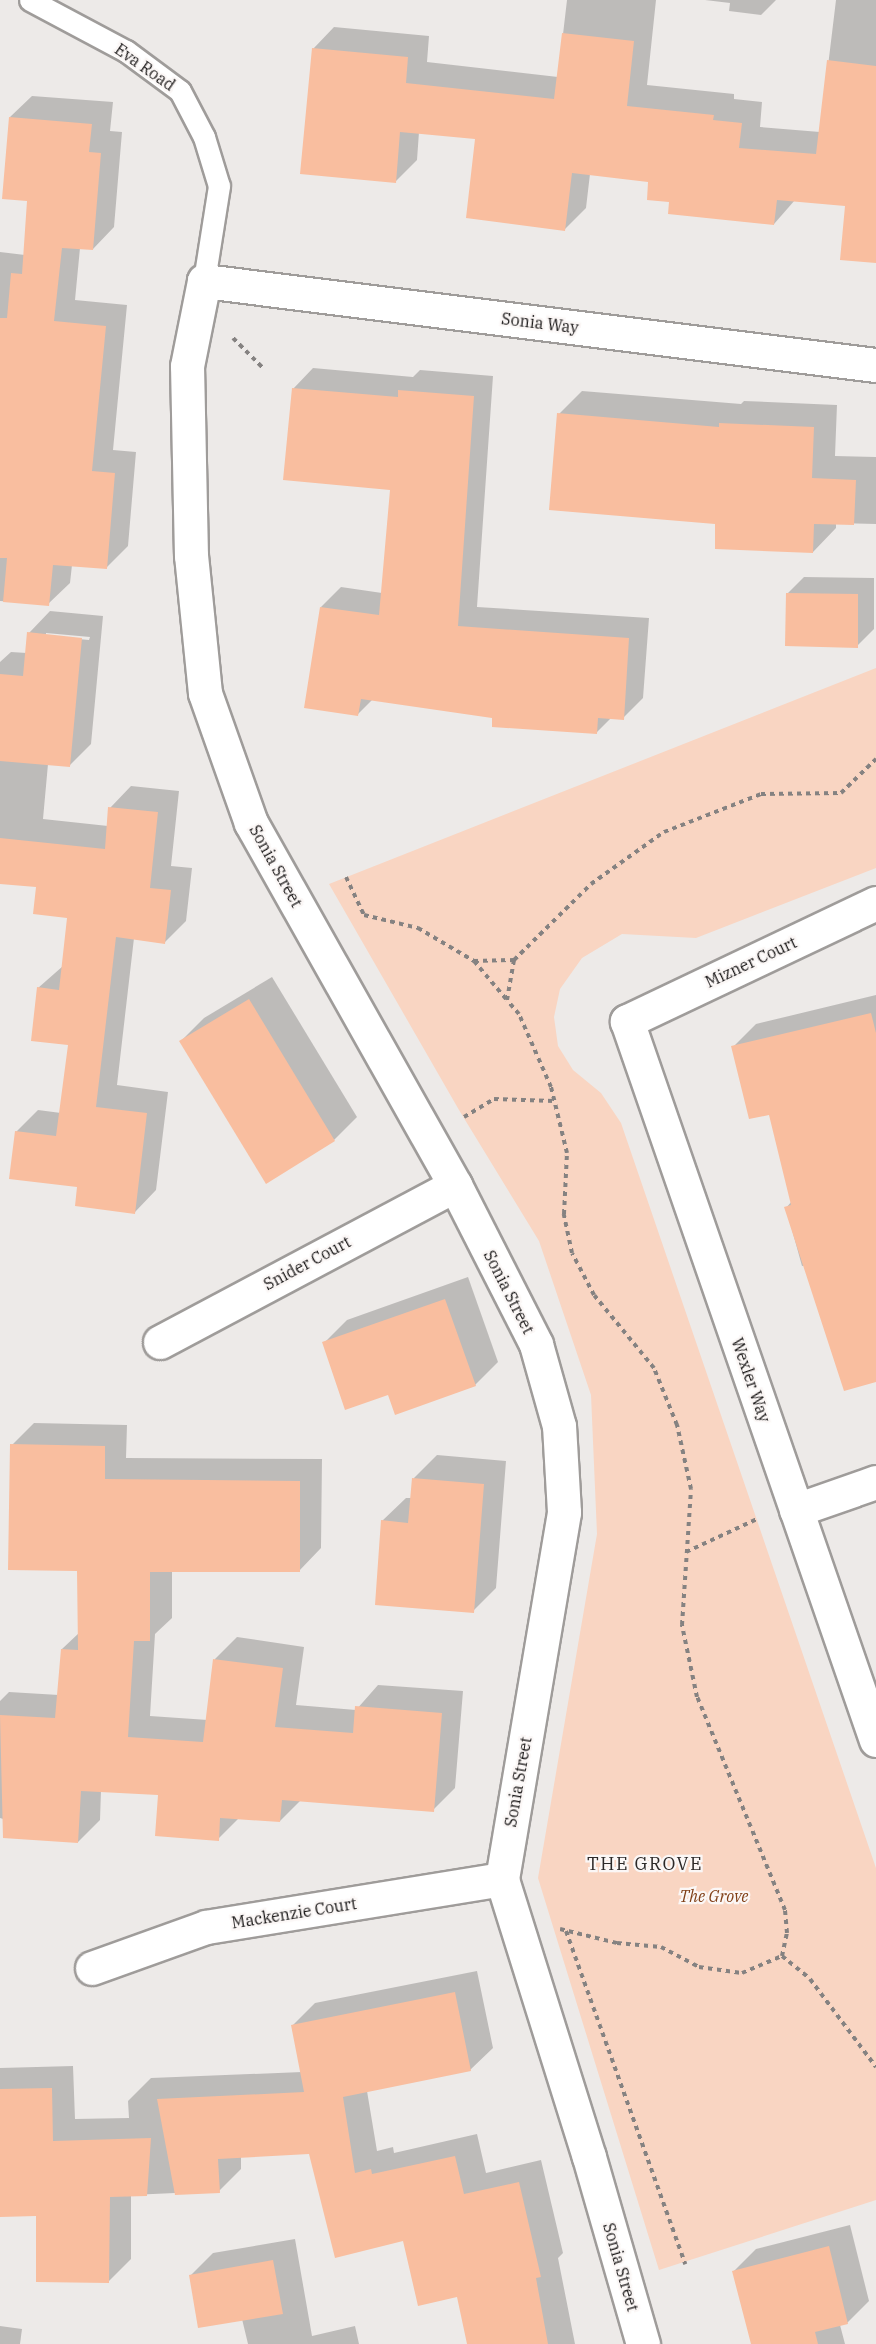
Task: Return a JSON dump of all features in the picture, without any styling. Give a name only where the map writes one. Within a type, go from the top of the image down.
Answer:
[{"type":"street","name":"Sonia Way","points":[[204,281],[876,365]]},
{"type":"street","name":"Sonia Street","points":[[204,281],[187,366],[191,556],[205,693],[251,823],[455,1185],[536,1344],[559,1426],[564,1512],[502,1879],[643,2344]]},
{"type":"street","name":"Mizner Court","points":[[627,1021],[876,903]]},
{"type":"street","name":"Wexler Way","points":[[627,1021],[876,1740]]},
{"type":"street","name":"Snider Court","points":[[160,1342],[455,1185]]},
{"type":"street","points":[[796,1510],[876,1482]]},
{"type":"street","name":"Mackenzie Court","points":[[92,1968],[206,1927],[502,1879]]},
{"type":"lane","name":"Eva Road","points":[[30,0],[126,51],[180,91],[204,137],[219,186],[204,281]]},
{"type":"path","points":[[507,1000],[514,960],[591,884],[663,832],[761,794],[841,793],[876,759]]},
{"type":"path","points":[[346,877],[364,915],[418,928],[474,961],[519,1014],[554,1101],[567,1153],[564,1214],[572,1253],[594,1295],[654,1368],[677,1425],[691,1489],[682,1625],[697,1697],[785,1910],[787,1933],[782,1956]]},
{"type":"path","points":[[474,961],[514,960]]},
{"type":"path","points":[[429,1138],[494,1099],[554,1101]]},
{"type":"path","points":[[686,1552],[757,1519],[796,1510]]},
{"type":"path","points":[[514,1919],[616,1943],[661,1947],[699,1967],[742,1973],[782,1956]]},
{"type":"path","points":[[566,1931],[685,2264]]},
{"type":"path","points":[[782,1956],[810,1979],[852,2029],[876,2067]]},
{"type":"green space","name":"The Grove","points":[[876,668],[876,868],[696,938],[622,934],[582,958],[560,989],[554,1017],[558,1046],[573,1070],[601,1093],[621,1123],[876,1868],[876,2200],[659,2270],[538,1878],[597,1534],[591,1395],[539,1241],[459,1110],[329,884]]},
{"type":"building","points":[[562,33],[634,41],[627,106],[714,115],[713,120],[742,123],[739,148],[816,154],[827,60],[876,66],[876,263],[840,260],[845,206],[777,200],[774,225],[668,214],[669,202],[647,200],[648,182],[572,173],[565,231],[466,218],[475,139],[400,132],[396,183],[300,174],[312,48],[408,57],[406,83],[554,99]]},
{"type":"building","points":[[9,117],[92,124],[89,152],[101,153],[93,250],[62,248],[54,321],[106,326],[92,471],[115,473],[107,569],[53,565],[49,606],[3,602],[7,558],[0,558],[0,318],[7,318],[11,273],[22,274],[27,201],[2,199]]},
{"type":"building","points":[[292,388],[398,397],[398,390],[474,396],[458,626],[629,638],[624,720],[598,718],[597,734],[492,727],[492,718],[361,699],[358,716],[304,708],[320,607],[379,615],[390,490],[283,480]]},
{"type":"building","points":[[557,413],[719,427],[719,423],[814,427],[812,478],[856,480],[854,525],[814,524],[813,553],[715,549],[715,524],[549,510]]},
{"type":"building","points":[[786,593],[858,594],[858,648],[785,646]]},
{"type":"building","points":[[27,632],[82,638],[70,767],[0,761],[0,674],[23,676]]},
{"type":"building","points":[[108,807],[158,812],[150,888],[171,890],[165,944],[116,937],[96,1107],[147,1113],[135,1214],[75,1206],[77,1187],[9,1179],[15,1131],[56,1136],[68,1045],[31,1041],[37,987],[59,990],[67,918],[33,914],[36,887],[0,884],[0,838],[105,849]]},
{"type":"building","points":[[249,999],[335,1141],[266,1184],[179,1041]]},
{"type":"building","points":[[871,1013],[876,1033],[876,1382],[844,1391],[784,1207],[791,1205],[769,1115],[749,1119],[731,1046]]},
{"type":"building","points":[[445,1299],[476,1386],[395,1415],[388,1395],[345,1410],[322,1342]]},
{"type":"building","points":[[10,1444],[105,1446],[105,1479],[300,1481],[300,1572],[150,1572],[150,1641],[134,1641],[128,1737],[203,1742],[213,1659],[283,1668],[275,1727],[353,1733],[355,1706],[442,1713],[434,1812],[282,1800],[280,1822],[220,1818],[219,1841],[155,1836],[158,1795],[81,1791],[78,1843],[3,1838],[0,1715],[55,1718],[61,1649],[78,1650],[77,1571],[8,1570]]},
{"type":"building","points":[[412,1478],[484,1484],[474,1613],[375,1605],[381,1520],[408,1523]]},
{"type":"building","points":[[455,1992],[471,2071],[343,2097],[355,2173],[371,2169],[372,2174],[455,2156],[464,2194],[519,2182],[541,2277],[536,2278],[548,2344],[467,2344],[457,2297],[418,2306],[403,2241],[335,2258],[309,2154],[218,2159],[220,2193],[175,2195],[157,2099],[304,2092],[291,2025]]},
{"type":"building","points":[[52,2088],[53,2141],[151,2138],[147,2196],[110,2197],[109,2283],[36,2282],[36,2216],[0,2217],[0,2089]]},
{"type":"building","points":[[829,2246],[848,2324],[815,2332],[818,2344],[751,2344],[732,2271]]},
{"type":"building","points":[[273,2260],[283,2314],[198,2328],[189,2275]]},
{"type":"district","name":"THE GROVE","points":[[645,1864]]}]
